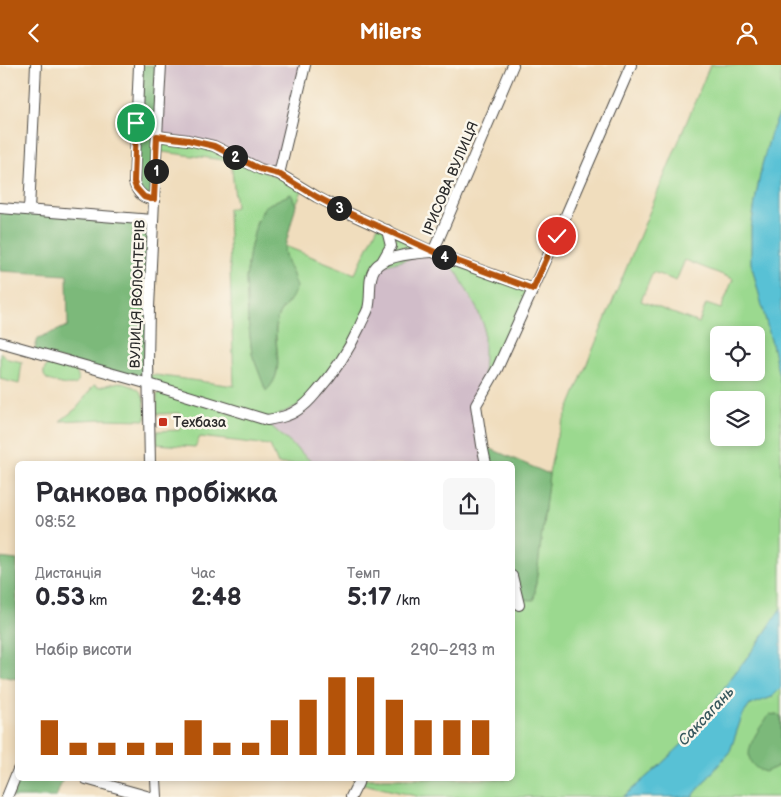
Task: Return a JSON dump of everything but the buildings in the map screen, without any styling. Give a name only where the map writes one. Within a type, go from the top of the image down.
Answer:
[{"type":"street","points":[[29,209],[36,65]]},
{"type":"street","points":[[138,65],[134,182],[136,188],[144,197],[154,199]]},
{"type":"street","name":"ВУЛИЦЯ ВОЛОНТЕРІВ","points":[[150,461],[149,308],[162,65]]},
{"type":"street","points":[[279,174],[305,65]]},
{"type":"street","name":"ІРИСОВА ВУЛИЦЯ","points":[[383,260],[413,253],[433,252],[513,65]]},
{"type":"street","points":[[485,461],[476,405],[497,369],[631,65]]},
{"type":"street","points":[[157,136],[214,146],[260,169],[279,174],[342,210],[433,252],[533,289]]},
{"type":"street","points":[[0,207],[153,220]]},
{"type":"street","points":[[0,342],[267,420],[282,418],[300,409],[308,401],[339,365],[351,344],[368,307],[372,275],[390,246],[387,230]]},
{"type":"street","points":[[515,588],[519,605]]},
{"type":"street","points":[[6,797],[15,777]]},
{"type":"street","points":[[93,781],[150,797]]},
{"type":"street","points":[[156,781],[157,797]]},
{"type":"street","points":[[351,797],[358,781]]},
{"type":"shaded area","points":[[161,65],[305,65],[279,174],[157,136]]},
{"type":"shaded area","points":[[413,253],[446,258],[458,274],[484,326],[483,393],[476,405],[485,461],[311,461],[270,425],[375,268]]},
{"type":"green space","points":[[139,65],[161,65],[154,199],[136,188]]},
{"type":"green space","points":[[710,65],[781,65],[781,110],[771,133],[762,165],[751,229],[751,263],[781,386],[781,608],[759,642],[731,678],[691,736],[623,797],[420,797],[363,784],[364,781],[515,781],[515,600],[534,599],[549,474],[556,439]],"holes":[[[685,260],[733,279],[721,309],[706,304],[699,323],[641,301],[653,272],[676,281]]]},
{"type":"green space","points":[[157,136],[188,140],[303,188],[296,205],[291,194],[265,206],[257,221],[250,250],[246,279],[252,354],[266,390],[273,382],[278,365],[276,326],[278,317],[290,301],[293,290],[293,275],[286,259],[285,246],[355,274],[378,226],[433,252],[375,268],[368,307],[351,344],[308,401],[267,420],[149,384],[148,374],[234,386],[228,209],[236,207],[231,161],[156,151]]},
{"type":"green space","points":[[291,194],[296,205],[284,251],[297,287],[278,316],[276,335],[278,364],[273,383],[266,391],[252,354],[246,279],[257,221],[265,206]]},
{"type":"green space","points":[[0,208],[153,220],[149,384],[34,352],[38,338],[68,326],[67,275],[0,271]]},
{"type":"green space","points":[[446,258],[533,289],[483,393],[484,326],[458,274]]},
{"type":"green space","points":[[0,352],[8,359],[22,362],[19,384],[0,379]]},
{"type":"green space","points":[[48,364],[76,371],[78,383],[70,385],[48,380],[44,370]]},
{"type":"green space","points":[[119,382],[134,387],[142,394],[146,420],[60,421],[77,408],[94,385],[99,387]]},
{"type":"green space","points":[[160,392],[165,392],[270,425],[311,461],[277,461],[270,445],[200,437],[195,447],[157,444],[157,431],[180,430],[180,413],[157,414],[157,395]]},
{"type":"green space","points":[[482,445],[549,474],[534,600],[515,599],[515,461],[485,461]]},
{"type":"green space","points":[[0,558],[15,560],[15,679],[0,676]]},
{"type":"green space","points":[[781,688],[781,797],[692,797],[730,751],[742,716],[750,705],[772,697]]},
{"type":"green space","points":[[770,714],[781,716],[781,765],[765,772],[755,767],[750,761],[749,754],[754,737]]},
{"type":"green space","points":[[17,781],[62,781],[56,797],[12,797]]},
{"type":"water","points":[[781,110],[781,386],[751,263],[751,229],[762,165],[771,133]]},
{"type":"water","name":"Саксагань","points":[[781,608],[781,688],[772,697],[750,705],[742,716],[730,751],[692,797],[623,797],[691,736],[731,678],[759,642]]},
{"type":"place","name":"Техбаза","points":[[163,422]]},
{"type":"route","points":[[136,123],[134,182],[140,193],[144,197],[151,199],[154,199],[157,136],[214,146],[260,169],[279,174],[342,210],[446,257],[533,289],[557,236]]}]
